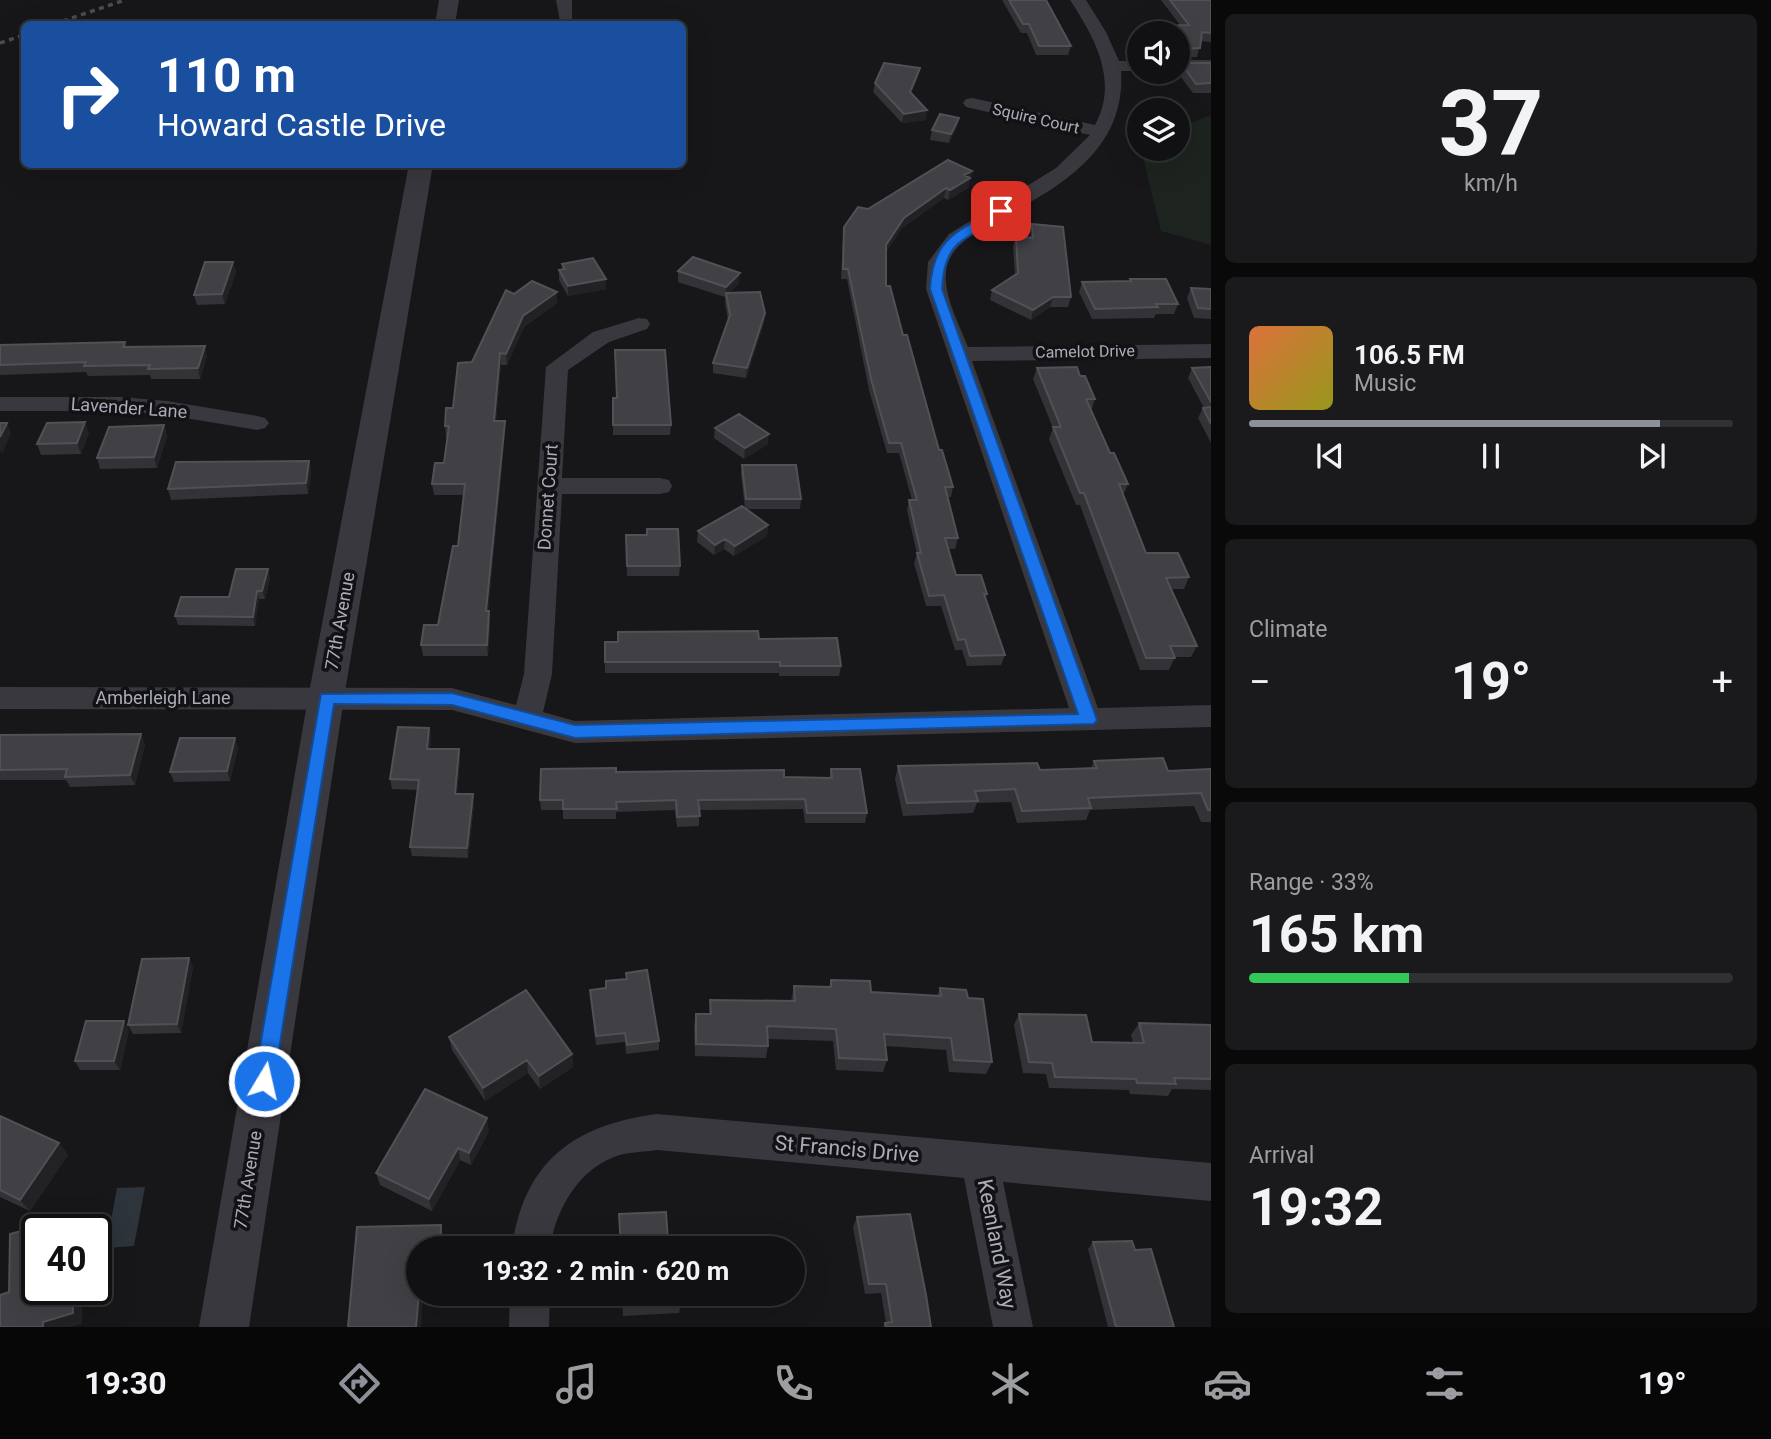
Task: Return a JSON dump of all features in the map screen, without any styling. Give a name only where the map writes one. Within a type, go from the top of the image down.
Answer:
[{"type":"street","points":[[446,21],[449,0]]},
{"type":"street","points":[[564,0],[566,18]]},
{"type":"street","points":[[1078,0],[1099,33],[1112,66],[1113,108],[1101,132],[1084,156],[1045,187],[952,241],[937,262],[936,289],[1088,720]]},
{"type":"street","points":[[1190,65],[1211,65]]},
{"type":"street","points":[[1112,66],[1127,66]]},
{"type":"street","name":"Squire Court","points":[[972,103],[1101,132]]},
{"type":"street","name":"77th Avenue","points":[[224,1327],[326,698],[420,168]]},
{"type":"street","name":"Donnet Court","points":[[527,719],[538,674],[557,366],[601,337],[639,324]]},
{"type":"street","name":"Camelot Drive","points":[[959,354],[1211,351]]},
{"type":"street","name":"Lavender Lane","points":[[0,404],[120,404],[167,408],[257,423]]},
{"type":"street","points":[[548,486],[660,486]]},
{"type":"street","name":"Amberleigh Lane","points":[[0,698],[452,699],[575,732],[1211,716]]},
{"type":"street","name":"St Francis Drive","points":[[534,1236],[550,1191],[576,1158],[612,1139],[657,1132],[1211,1182]]},
{"type":"street","name":"Keenland Way","points":[[980,1162],[1013,1327]]},
{"type":"street","points":[[529,1327],[530,1306]]},
{"type":"shaded area","points":[[1211,115],[1211,245],[1161,231],[1144,161],[1190,161],[1190,123]]},
{"type":"shaded area","points":[[145,1187],[134,1246],[112,1248],[112,1215],[117,1188]]},
{"type":"building","points":[[1009,0],[1046,0],[1071,46],[1039,46],[1029,24],[1023,24]]},
{"type":"building","points":[[1170,0],[1211,0],[1211,33],[1202,32],[1200,48],[1190,48],[1190,21],[1186,21]]},
{"type":"building","points":[[884,63],[920,68],[910,92],[927,110],[904,114],[875,83]]},
{"type":"building","points":[[1190,63],[1211,63],[1211,83],[1196,84],[1190,76]]},
{"type":"building","points":[[940,114],[959,118],[951,134],[932,130]]},
{"type":"building","points":[[948,160],[972,171],[964,175],[970,178],[950,190],[946,188],[904,218],[886,245],[886,286],[890,286],[903,335],[907,335],[939,450],[942,450],[953,487],[945,487],[958,538],[945,538],[956,575],[981,575],[987,594],[984,594],[1005,655],[970,656],[965,639],[958,640],[944,595],[929,596],[917,553],[921,553],[909,500],[917,500],[901,443],[889,443],[871,379],[848,269],[843,269],[844,227],[858,207],[868,209]]},
{"type":"building","points":[[1032,224],[1063,227],[1071,297],[1053,297],[1033,310],[992,290],[1018,273],[1016,236],[1033,238]]},
{"type":"building","points":[[693,257],[740,273],[726,287],[678,271]]},
{"type":"building","points":[[593,258],[606,279],[568,286],[559,270],[565,269],[562,264]]},
{"type":"building","points":[[205,262],[233,262],[222,294],[194,295]]},
{"type":"building","points":[[1130,279],[1166,279],[1178,304],[1095,309],[1082,282],[1131,281]]},
{"type":"building","points":[[532,281],[557,292],[523,316],[506,354],[500,353],[494,421],[505,421],[486,611],[489,611],[487,645],[421,645],[424,625],[438,625],[453,546],[458,546],[465,484],[432,484],[435,463],[444,463],[449,426],[445,426],[446,408],[453,408],[458,363],[472,362],[506,290],[514,294]]},
{"type":"building","points":[[1191,288],[1211,289],[1211,309],[1198,308]]},
{"type":"building","points":[[760,292],[765,313],[747,368],[713,363],[730,315],[726,293]]},
{"type":"building","points":[[125,342],[123,347],[205,346],[198,368],[148,369],[150,365],[84,366],[86,362],[0,365],[0,345]]},
{"type":"building","points":[[615,350],[665,350],[671,425],[613,425],[613,398],[617,398]]},
{"type":"building","points":[[1077,367],[1080,376],[1085,376],[1095,399],[1086,399],[1110,453],[1114,453],[1128,484],[1119,484],[1146,553],[1178,553],[1189,577],[1166,578],[1197,646],[1170,646],[1175,658],[1146,658],[1084,493],[1080,493],[1053,427],[1061,427],[1037,368]]},
{"type":"building","points":[[1211,367],[1211,402],[1192,368]]},
{"type":"building","points":[[1211,407],[1211,424],[1203,408]]},
{"type":"building","points":[[739,414],[769,434],[745,448],[715,428]]},
{"type":"building","points":[[85,422],[77,443],[37,444],[47,423]]},
{"type":"building","points":[[0,423],[7,423],[0,437]]},
{"type":"building","points":[[164,425],[154,457],[97,458],[109,427]]},
{"type":"building","points":[[309,461],[306,483],[168,489],[176,462]]},
{"type":"building","points":[[742,465],[796,465],[801,499],[746,499]]},
{"type":"building","points":[[742,506],[768,525],[735,546],[725,539],[715,545],[698,531]]},
{"type":"building","points":[[647,529],[678,529],[680,566],[627,566],[626,535],[647,535]]},
{"type":"building","points":[[236,569],[268,569],[262,591],[257,591],[253,617],[175,616],[181,597],[229,597]]},
{"type":"building","points":[[758,631],[759,639],[837,638],[841,666],[780,666],[780,662],[605,662],[605,642],[618,642],[618,632]]},
{"type":"building","points":[[398,727],[429,728],[427,749],[459,749],[455,794],[473,794],[467,848],[410,847],[419,780],[390,779]]},
{"type":"building","points":[[141,734],[130,775],[65,777],[67,769],[0,770],[0,735]]},
{"type":"building","points":[[180,738],[235,738],[227,771],[170,772]]},
{"type":"building","points":[[1163,758],[1168,771],[1211,769],[1211,810],[1208,810],[1201,793],[1088,798],[1091,808],[1022,811],[1015,789],[975,791],[978,801],[907,803],[898,766],[1037,763],[1040,770],[1097,768],[1094,761]]},
{"type":"building","points":[[616,768],[616,772],[784,770],[784,777],[832,778],[831,769],[860,769],[867,813],[807,813],[805,799],[698,800],[700,816],[677,817],[676,800],[616,802],[617,809],[563,809],[563,800],[540,800],[541,769]]},
{"type":"building","points":[[189,958],[177,1024],[128,1025],[142,959]]},
{"type":"building","points":[[647,970],[659,1041],[627,1045],[625,1033],[596,1036],[590,990],[606,988],[606,981],[627,979],[626,973]]},
{"type":"building","points":[[831,980],[870,981],[871,992],[941,996],[940,988],[966,990],[968,998],[983,999],[992,1062],[954,1060],[951,1038],[884,1034],[887,1060],[839,1058],[836,1029],[767,1026],[768,1046],[696,1044],[696,1014],[711,1014],[710,1000],[795,1001],[794,986],[831,987]]},
{"type":"building","points":[[526,990],[572,1054],[539,1076],[527,1060],[483,1088],[449,1037]]},
{"type":"building","points":[[1019,1014],[1086,1015],[1092,1042],[1144,1043],[1139,1023],[1211,1025],[1211,1079],[1174,1078],[1176,1084],[1137,1083],[1136,1079],[1055,1077],[1052,1063],[1029,1062]]},
{"type":"building","points":[[86,1021],[124,1021],[114,1061],[75,1061]]},
{"type":"building","points":[[425,1089],[487,1118],[469,1153],[458,1148],[429,1199],[376,1173]]},
{"type":"building","points":[[0,1116],[59,1143],[20,1200],[0,1190]]},
{"type":"building","points":[[666,1212],[668,1236],[620,1236],[619,1214]]},
{"type":"building","points":[[910,1214],[931,1327],[886,1327],[885,1323],[892,1322],[886,1284],[869,1284],[857,1217]]},
{"type":"building","points":[[441,1225],[441,1236],[406,1236],[406,1306],[418,1306],[416,1327],[348,1327],[357,1227]]},
{"type":"building","points":[[21,1231],[21,1305],[73,1305],[73,1313],[43,1322],[43,1327],[0,1327],[0,1295],[9,1292],[10,1234]]},
{"type":"building","points":[[1132,1241],[1135,1250],[1151,1249],[1174,1327],[1116,1327],[1093,1242]]},
{"type":"railway","points":[[63,21],[125,0]]},
{"type":"railway","points":[[0,43],[21,36]]},
{"type":"route","points":[[264,1081],[326,698],[452,699],[575,732],[1088,720],[936,289],[937,262],[952,241],[1001,211]]}]
